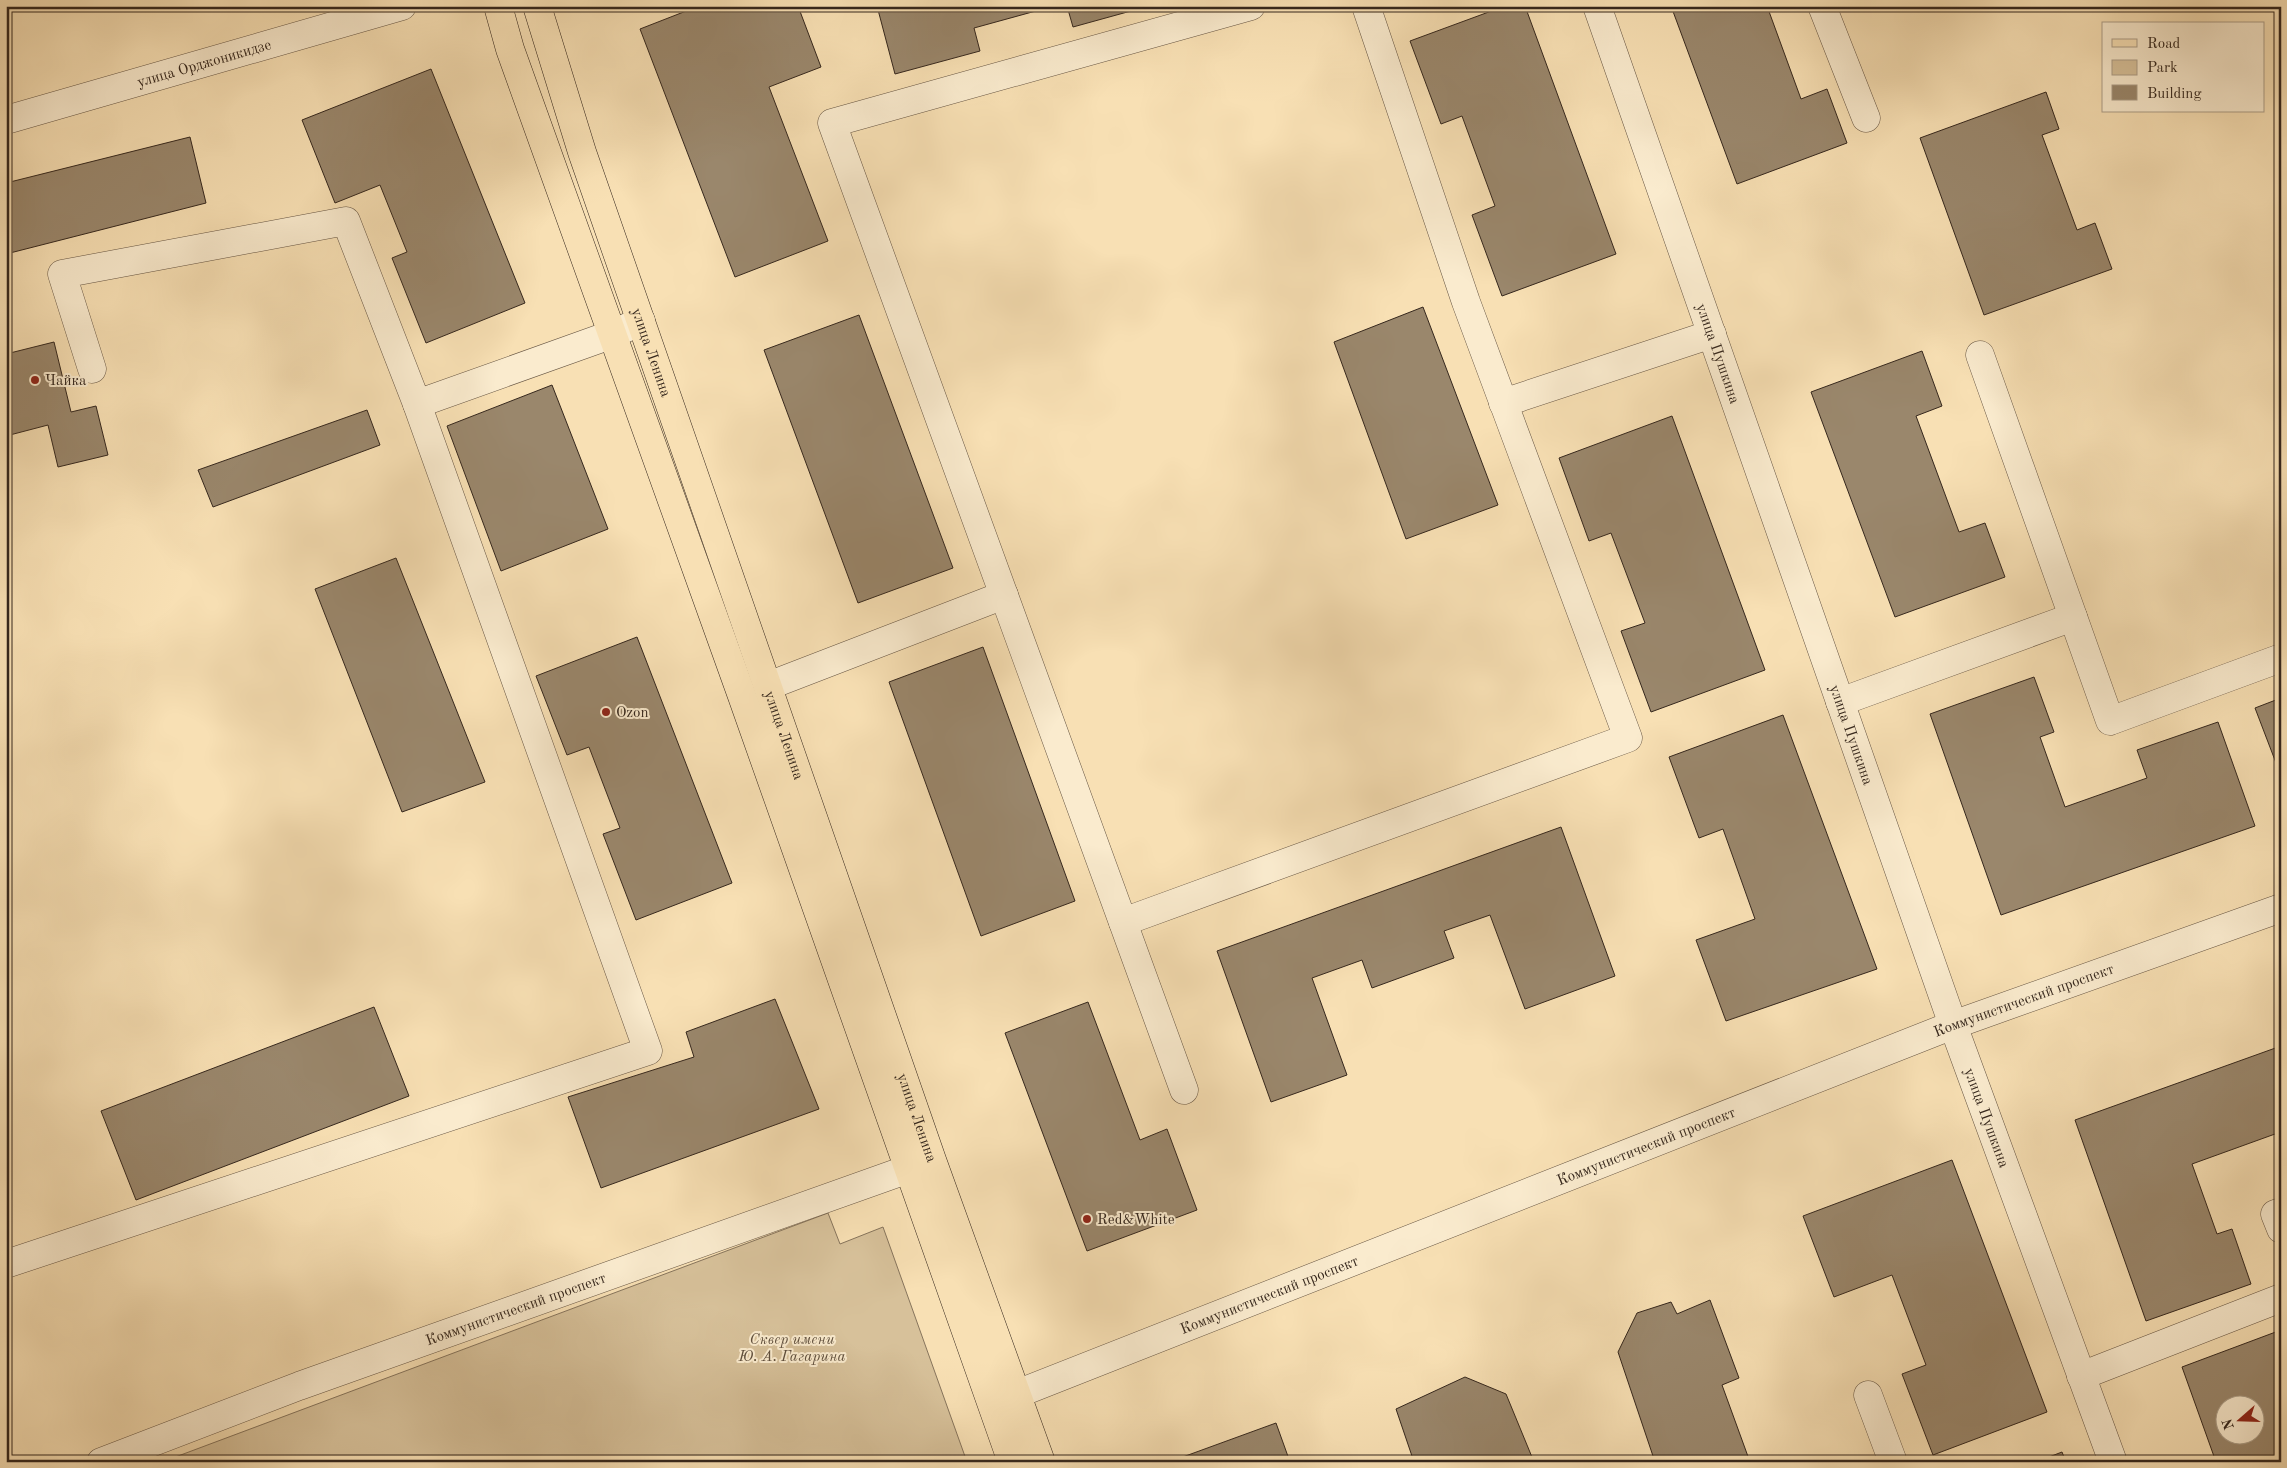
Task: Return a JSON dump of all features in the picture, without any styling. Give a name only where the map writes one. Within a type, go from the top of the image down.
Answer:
[{"type":"main road","points":[[498,6],[510,49],[742,696],[920,1165],[1012,1462]]},
{"type":"main road","name":"улица Ленина","points":[[537,6],[582,152],[768,686],[920,1165],[1017,1394],[1041,1462]]},
{"type":"main road","points":[[742,696],[768,686]]},
{"type":"street","name":"улица Орджоникидзе","points":[[6,120],[402,6]]},
{"type":"street","points":[[1184,1090],[832,123],[1251,6]]},
{"type":"street","points":[[1123,922],[1628,738],[1466,302],[1366,6]]},
{"type":"street","name":"улица Пушкина","points":[[1597,6],[1953,1026],[2112,1462]]},
{"type":"street","points":[[1822,6],[1866,118]]},
{"type":"street","points":[[6,1264],[648,1051],[417,404],[346,220],[62,274],[92,369]]},
{"type":"street","points":[[417,404],[613,334],[641,321]]},
{"type":"street","points":[[1503,402],[1712,334]]},
{"type":"street","points":[[1980,355],[2110,721],[2281,658]]},
{"type":"street","points":[[768,686],[1004,595]]},
{"type":"street","points":[[1840,702],[2074,617]]},
{"type":"street","name":"Коммунистический проспект","points":[[1017,1394],[1953,1026],[2281,908]]},
{"type":"street","name":"Коммунистический проспект","points":[[101,1462],[300,1386],[920,1165]]},
{"type":"street","points":[[2281,1212],[2275,1214],[2281,1230]]},
{"type":"street","points":[[2081,1376],[2281,1298]]},
{"type":"street","points":[[1868,1395],[1893,1462]]},
{"type":"green space","name":"Сквер имени Ю. А. Гагарина","points":[[828,1213],[840,1244],[883,1227],[967,1462],[162,1462]]},
{"type":"building","points":[[699,6],[798,6],[821,67],[769,87],[828,241],[735,277],[640,29]]},
{"type":"building","points":[[877,6],[1054,6],[974,28],[980,51],[895,74]]},
{"type":"building","points":[[1067,6],[1149,6],[1073,27]]},
{"type":"building","points":[[1505,6],[1525,6],[1616,254],[1502,296],[1472,215],[1495,206],[1462,116],[1441,124],[1410,41]]},
{"type":"building","points":[[1671,6],[1767,6],[1801,99],[1827,89],[1847,143],[1737,184]]},
{"type":"building","points":[[431,69],[525,303],[426,343],[392,258],[407,252],[380,185],[335,203],[302,120]]},
{"type":"building","points":[[2046,92],[2059,129],[2042,135],[2077,230],[2095,223],[2112,269],[1984,315],[1920,138]]},
{"type":"building","points":[[190,137],[206,203],[6,254],[6,183]]},
{"type":"building","points":[[1423,307],[1498,505],[1406,539],[1334,342]]},
{"type":"building","points":[[859,315],[953,568],[858,603],[764,350]]},
{"type":"building","name":"Чайка","points":[[54,342],[71,412],[96,406],[108,455],[58,467],[48,425],[6,436],[6,354]]},
{"type":"building","points":[[1922,351],[1942,406],[1916,416],[1959,532],[1985,523],[2005,577],[1895,617],[1811,392]]},
{"type":"building","points":[[552,385],[608,529],[501,571],[447,426]]},
{"type":"building","points":[[367,410],[380,445],[213,507],[198,470]]},
{"type":"building","points":[[1672,416],[1765,670],[1651,712],[1621,631],[1645,623],[1611,533],[1589,541],[1559,458]]},
{"type":"building","points":[[396,558],[485,782],[402,812],[315,589]]},
{"type":"building","points":[[637,637],[732,883],[636,920],[603,834],[620,828],[589,747],[567,755],[536,676]]},
{"type":"building","points":[[983,647],[1075,901],[981,936],[889,682]]},
{"type":"building","points":[[2034,677],[2054,732],[2040,737],[2065,807],[2147,778],[2137,750],[2218,722],[2255,826],[2001,915],[1930,714]]},
{"type":"building","points":[[2281,698],[2281,776],[2255,708]]},
{"type":"building","points":[[1783,715],[1877,969],[1726,1021],[1696,940],[1755,919],[1723,829],[1699,838],[1669,757]]},
{"type":"building","points":[[1561,827],[1615,976],[1525,1009],[1490,915],[1444,931],[1454,958],[1372,988],[1362,960],[1312,978],[1347,1075],[1271,1102],[1217,951]]},
{"type":"building","points":[[775,999],[819,1109],[601,1188],[568,1097],[694,1057],[686,1032]]},
{"type":"building","points":[[1088,1002],[1140,1140],[1167,1129],[1197,1210],[1087,1251],[1005,1033]]},
{"type":"building","points":[[374,1007],[409,1096],[136,1200],[101,1111]]},
{"type":"building","points":[[2281,1046],[2281,1151],[2275,1134],[2192,1164],[2217,1234],[2232,1229],[2251,1284],[2146,1321],[2075,1120]]},
{"type":"building","points":[[1952,1160],[2047,1412],[1933,1455],[1902,1374],[1926,1365],[1892,1275],[1834,1297],[1803,1216]]},
{"type":"building","points":[[1710,1300],[1739,1378],[1722,1385],[1750,1462],[1655,1462],[1618,1352],[1637,1313],[1671,1302],[1677,1314]]},
{"type":"building","points":[[2281,1330],[2281,1462],[2216,1462],[2182,1367]]},
{"type":"building","points":[[1465,1377],[1506,1394],[1534,1462],[1414,1462],[1396,1409]]},
{"type":"building","points":[[1276,1423],[1290,1462],[1169,1462]]},
{"type":"building","points":[[2062,1452],[2066,1462],[2036,1462]]},
{"type":"place","name":"Чайка","points":[[35,380]]},
{"type":"place","name":"Ozon","points":[[606,712]]},
{"type":"place","name":"Red&White","points":[[1087,1219]]}]
